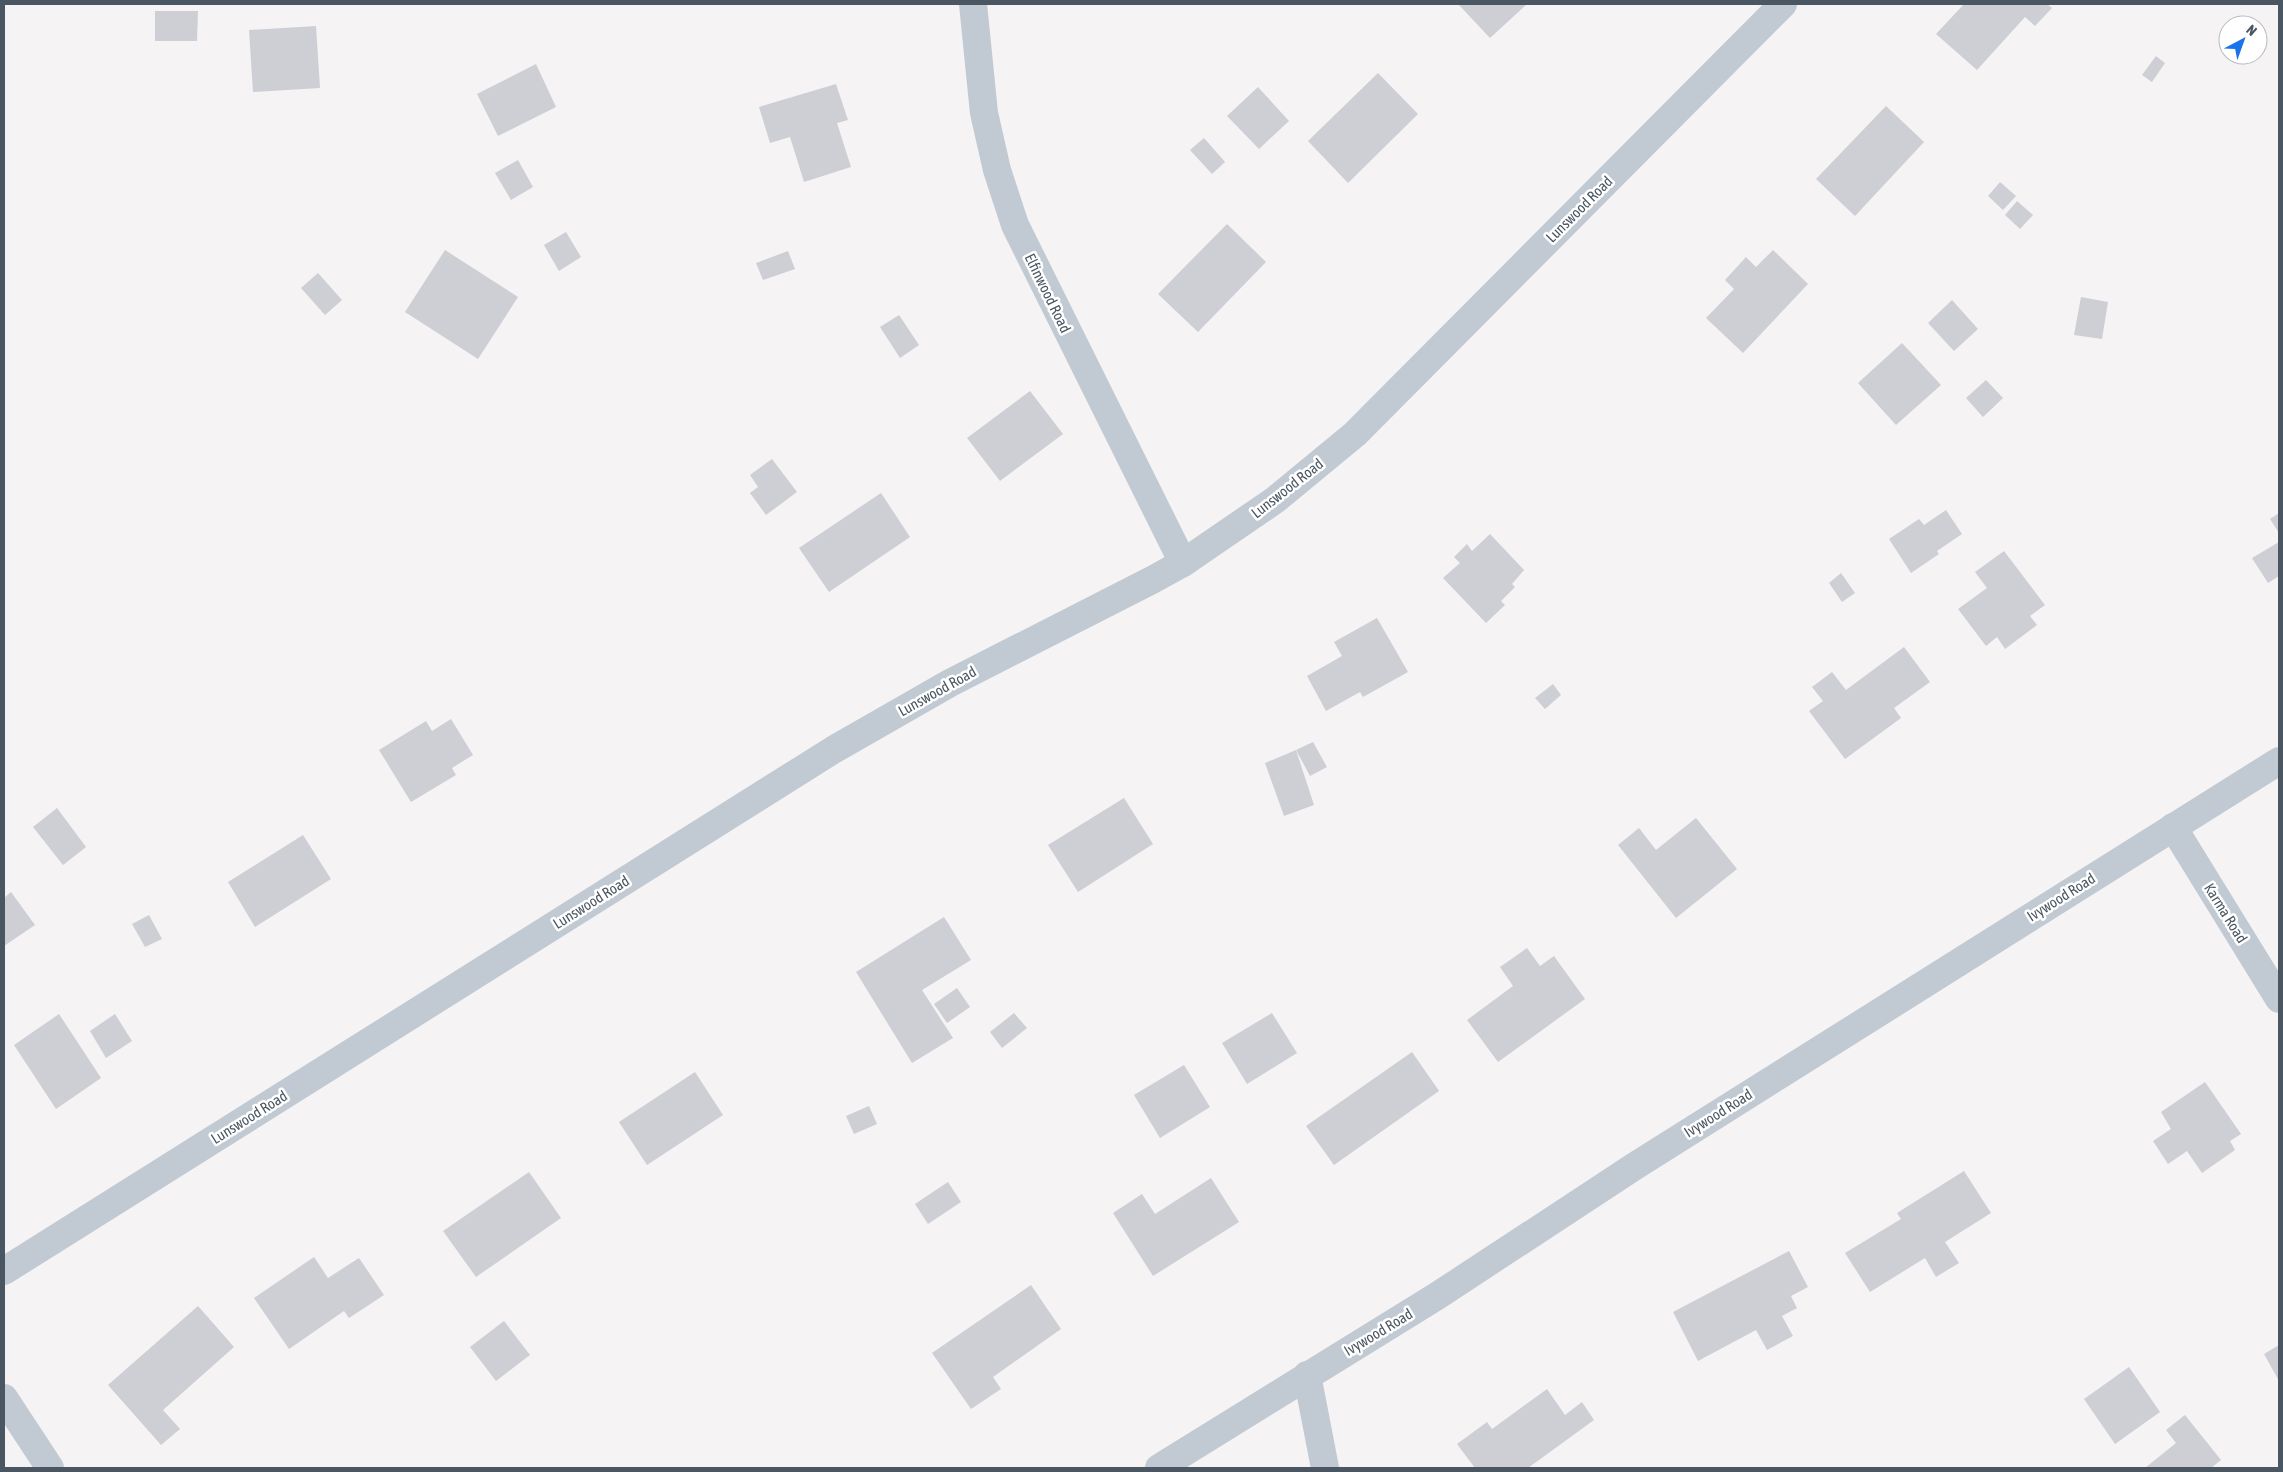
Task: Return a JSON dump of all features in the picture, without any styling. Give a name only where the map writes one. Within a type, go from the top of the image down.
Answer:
[{"type":"street","name":"Elfinwood Road","points":[[973,4],[984,112],[997,170],[1015,225],[1183,563]]},
{"type":"street","name":"Lunswood Road","points":[[4,1271],[833,750],[950,683],[1183,563],[1274,500],[1355,434],[1783,4]]},
{"type":"street","name":"Ivywood Road","points":[[1159,1468],[1437,1296],[1635,1166],[2279,761]]},
{"type":"street","name":"Karma Road","points":[[2173,827],[2279,1000]]},
{"type":"street","points":[[1307,1375],[1325,1468]]},
{"type":"street","points":[[4,1398],[50,1468]]},
{"type":"building","points":[[1458,4],[1527,4],[1490,38]]},
{"type":"building","points":[[1964,4],[2047,4],[2052,8],[2035,26],[2025,17],[1977,70],[1936,34]]},
{"type":"building","points":[[155,11],[198,11],[197,41],[155,41]]},
{"type":"building","points":[[316,26],[320,88],[253,92],[249,30]]},
{"type":"building","points":[[2156,56],[2165,63],[2152,82],[2142,75]]},
{"type":"building","points":[[536,64],[556,107],[498,136],[477,94]]},
{"type":"building","points":[[1378,73],[1418,114],[1348,183],[1308,141]]},
{"type":"building","points":[[836,84],[848,120],[837,123],[851,167],[804,182],[790,137],[770,143],[759,107]]},
{"type":"building","points":[[1258,87],[1289,121],[1259,149],[1227,116]]},
{"type":"building","points":[[1886,106],[1924,142],[1855,216],[1816,179]]},
{"type":"building","points":[[1204,138],[1225,162],[1212,174],[1190,150]]},
{"type":"building","points":[[518,160],[533,187],[511,200],[495,173]]},
{"type":"building","points":[[2000,182],[2016,196],[2003,210],[1988,196]]},
{"type":"building","points":[[2017,201],[2033,215],[2020,229],[2005,215]]},
{"type":"building","points":[[1227,224],[1266,262],[1198,332],[1158,294]]},
{"type":"building","points":[[566,232],[581,257],[559,271],[544,245]]},
{"type":"building","points":[[445,250],[518,297],[478,359],[405,312]]},
{"type":"building","points":[[1773,250],[1808,284],[1743,353],[1706,318],[1734,289],[1725,280],[1746,257],[1756,267]]},
{"type":"building","points":[[788,251],[795,269],[763,280],[756,263]]},
{"type":"building","points":[[318,273],[342,300],[325,315],[301,288]]},
{"type":"building","points":[[2081,297],[2108,302],[2102,339],[2074,335]]},
{"type":"building","points":[[1952,300],[1978,329],[1954,351],[1928,323]]},
{"type":"building","points":[[899,315],[919,345],[900,358],[880,327]]},
{"type":"building","points":[[1902,343],[1941,385],[1896,425],[1858,383]]},
{"type":"building","points":[[1986,380],[2003,398],[1983,417],[1966,398]]},
{"type":"building","points":[[1030,391],[1063,434],[1000,481],[967,438]]},
{"type":"building","points":[[772,459],[797,492],[766,515],[750,493],[758,487],[750,475]]},
{"type":"building","points":[[881,493],[910,537],[829,592],[799,548]]},
{"type":"building","points":[[1946,510],[1962,534],[1937,551],[1939,554],[1911,573],[1889,539],[1919,519],[1924,525]]},
{"type":"building","points":[[2279,513],[2279,533],[2270,519]]},
{"type":"building","points":[[1490,534],[1524,570],[1512,584],[1515,587],[1501,601],[1505,605],[1486,623],[1443,578],[1460,563],[1454,557],[1467,544],[1472,551]]},
{"type":"building","points":[[2279,542],[2279,576],[2268,583],[2252,558]]},
{"type":"building","points":[[2004,551],[2045,605],[2030,616],[2037,625],[2005,649],[1997,637],[1986,646],[1958,609],[1987,588],[1975,572]]},
{"type":"building","points":[[1841,573],[1855,593],[1842,602],[1829,583]]},
{"type":"building","points":[[1377,618],[1408,672],[1363,697],[1360,692],[1326,711],[1307,676],[1342,656],[1334,642]]},
{"type":"building","points":[[1904,647],[1930,682],[1894,708],[1901,718],[1845,759],[1809,711],[1823,701],[1812,687],[1832,672],[1846,690]]},
{"type":"building","points":[[1553,684],[1561,695],[1545,709],[1535,698]]},
{"type":"building","points":[[451,719],[473,755],[452,768],[456,775],[411,802],[379,750],[426,721],[432,731]]},
{"type":"building","points":[[1313,742],[1327,767],[1310,776],[1296,750]]},
{"type":"building","points":[[1296,750],[1314,805],[1284,816],[1265,763]]},
{"type":"building","points":[[1124,798],[1153,844],[1078,892],[1048,845]]},
{"type":"building","points":[[57,808],[86,847],[63,865],[33,827]]},
{"type":"building","points":[[1696,818],[1737,869],[1676,918],[1618,845],[1639,828],[1656,850]]},
{"type":"building","points":[[303,835],[331,879],[255,927],[228,882]]},
{"type":"building","points":[[11,892],[35,925],[4,946],[4,898]]},
{"type":"building","points":[[149,915],[162,939],[145,947],[132,924]]},
{"type":"building","points":[[944,917],[971,960],[922,990],[953,1038],[912,1063],[856,972]]},
{"type":"building","points":[[1527,948],[1540,966],[1554,956],[1585,999],[1498,1062],[1467,1020],[1513,986],[1500,967]]},
{"type":"building","points":[[957,988],[970,1007],[947,1023],[934,1004]]},
{"type":"building","points":[[1014,1013],[1027,1028],[1002,1048],[990,1032]]},
{"type":"building","points":[[1272,1013],[1297,1053],[1247,1084],[1222,1043]]},
{"type":"building","points":[[59,1014],[101,1078],[56,1109],[14,1045]]},
{"type":"building","points":[[115,1014],[132,1041],[106,1058],[90,1031]]},
{"type":"building","points":[[1412,1052],[1439,1091],[1334,1165],[1306,1126]]},
{"type":"building","points":[[1184,1065],[1210,1107],[1160,1138],[1134,1095]]},
{"type":"building","points":[[695,1072],[723,1115],[647,1165],[619,1122]]},
{"type":"building","points":[[2205,1082],[2241,1134],[2230,1141],[2235,1150],[2202,1173],[2187,1151],[2168,1164],[2153,1141],[2171,1129],[2161,1112]]},
{"type":"building","points":[[869,1106],[877,1124],[854,1134],[846,1116]]},
{"type":"building","points":[[1964,1171],[1991,1213],[1945,1242],[1959,1263],[1936,1277],[1925,1258],[1870,1292],[1845,1253],[1901,1219],[1897,1213]]},
{"type":"building","points":[[529,1172],[561,1218],[476,1277],[443,1231]]},
{"type":"building","points":[[1211,1178],[1239,1222],[1153,1276],[1113,1213],[1142,1194],[1155,1214]]},
{"type":"building","points":[[948,1182],[961,1202],[928,1224],[915,1204]]},
{"type":"building","points":[[1789,1251],[1808,1287],[1791,1296],[1797,1308],[1782,1316],[1793,1336],[1767,1350],[1756,1330],[1698,1361],[1673,1312]]},
{"type":"building","points":[[314,1257],[328,1278],[359,1258],[384,1295],[349,1318],[344,1311],[289,1349],[254,1298]]},
{"type":"building","points":[[1031,1285],[1061,1329],[993,1377],[1001,1389],[971,1409],[932,1353]]},
{"type":"building","points":[[198,1306],[234,1347],[163,1410],[180,1429],[161,1445],[108,1385]]},
{"type":"building","points":[[504,1321],[530,1355],[496,1381],[470,1347]]},
{"type":"building","points":[[2279,1345],[2279,1381],[2264,1354]]},
{"type":"building","points":[[2129,1367],[2160,1412],[2115,1444],[2084,1399]]},
{"type":"building","points":[[1547,1389],[1565,1415],[1582,1402],[1594,1420],[1528,1468],[1475,1468],[1457,1444],[1487,1422],[1492,1429]]},
{"type":"building","points":[[2185,1415],[2221,1460],[2211,1468],[2145,1468],[2176,1443],[2166,1430]]}]
